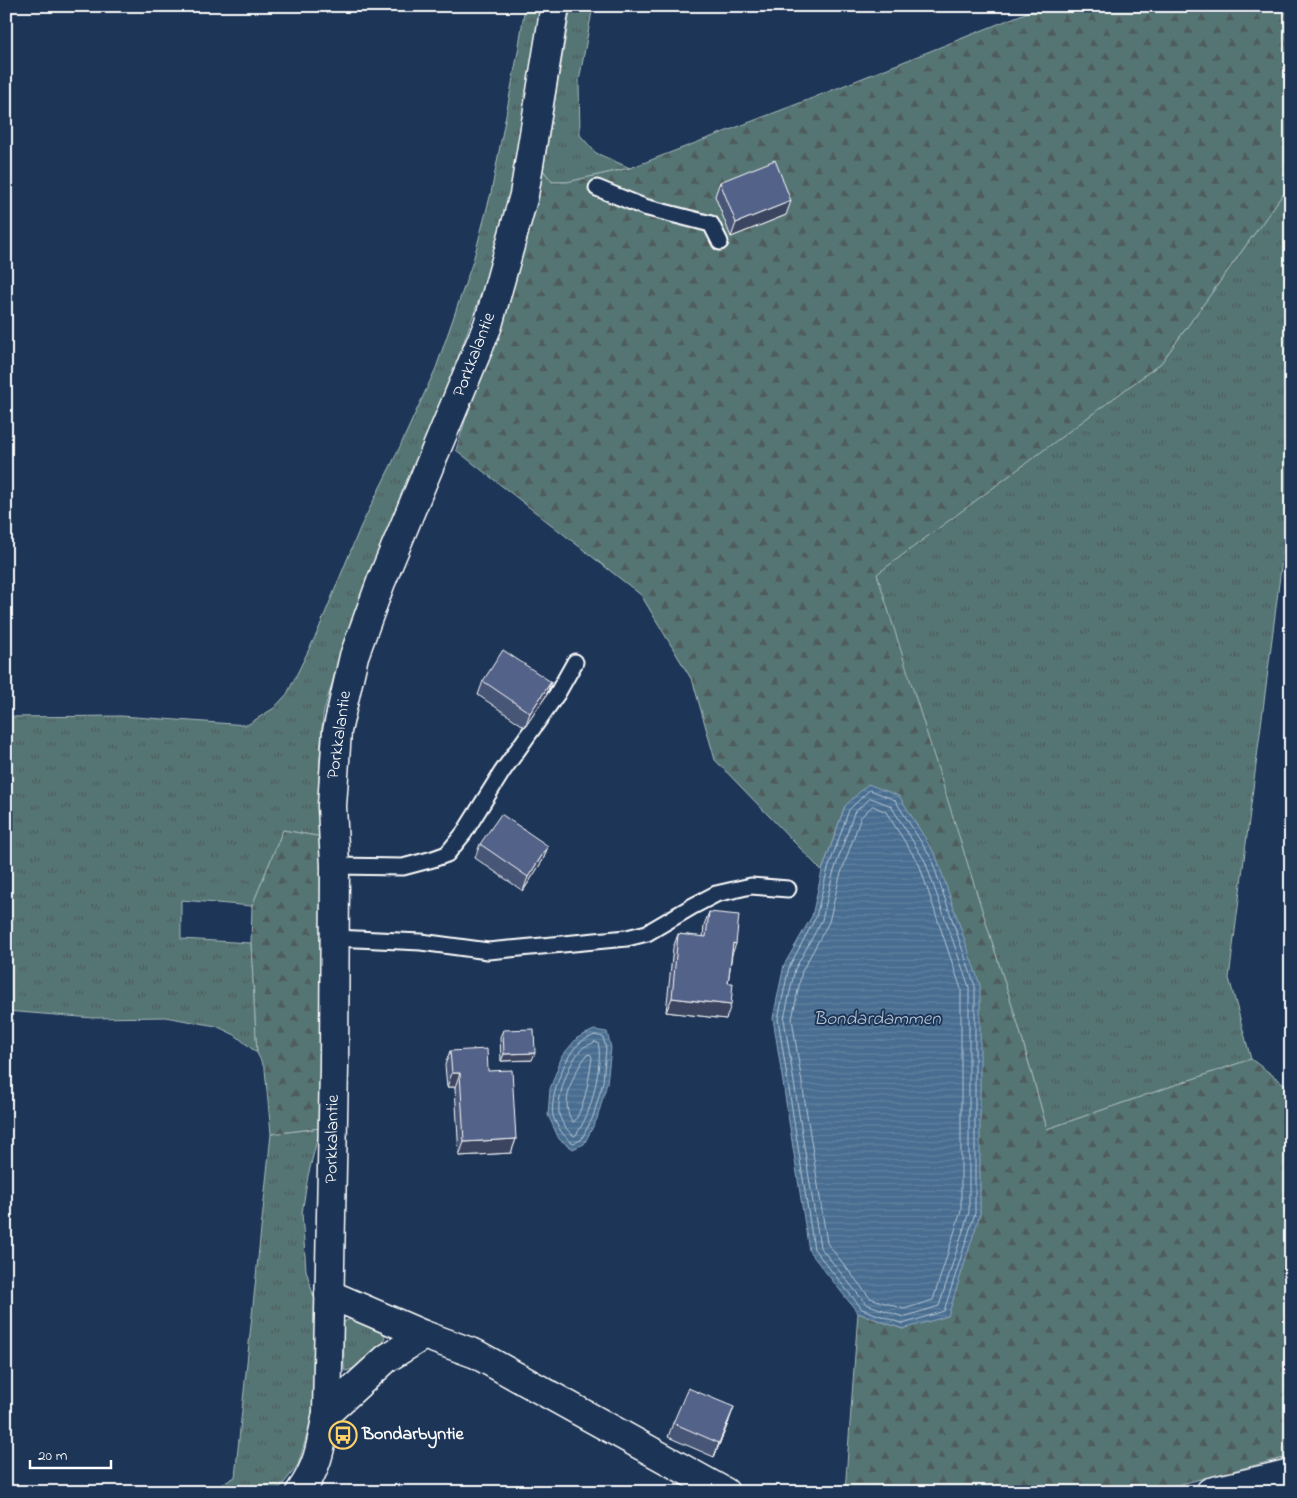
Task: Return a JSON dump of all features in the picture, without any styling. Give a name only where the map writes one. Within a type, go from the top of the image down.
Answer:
[{"type":"street","name":"Porkkalantie","points":[[300,1492],[310,1477],[320,1451],[327,1413],[334,1087],[335,866],[332,806],[337,731],[354,656],[381,582],[488,325],[524,195],[555,6]]},
{"type":"street","points":[[329,1294],[424,1335],[476,1354],[725,1492]]},
{"type":"street","points":[[327,1413],[387,1358],[424,1335]]},
{"type":"street","points":[[1210,1492],[1291,1473]]},
{"type":"lane","points":[[597,188],[644,206],[711,224],[720,242]]},
{"type":"lane","points":[[335,866],[403,867],[447,854],[464,833],[502,772],[557,694],[576,662]]},
{"type":"lane","points":[[335,938],[421,942],[488,952],[627,938],[647,933],[716,894],[751,886],[788,889]]},
{"type":"green space","points":[[525,6],[542,6],[510,195],[487,277],[449,383],[342,648],[323,715],[319,773],[322,837],[283,830],[252,906],[181,900],[181,939],[251,943],[257,1053],[235,1035],[216,1026],[165,1017],[93,1018],[6,1011],[6,717],[121,716],[247,725],[274,708],[287,694],[317,633],[360,528],[436,368],[473,261],[491,193]]},
{"type":"green space","points":[[571,6],[593,6],[579,81],[580,135],[596,153],[630,168],[567,182],[552,182],[543,170]]},
{"type":"green space","points":[[1043,6],[1291,6],[1291,183],[1161,363],[877,574],[1019,1028],[1047,1129],[1251,1059],[1291,1089],[1291,1456],[1150,1492],[845,1492],[858,1313],[903,1329],[845,806],[822,871],[715,760],[693,682],[641,595],[456,450],[543,170],[552,182],[567,182],[630,168],[805,101]]},
{"type":"green space","points":[[1291,183],[1291,489],[1229,978],[1251,1059],[1047,1129],[1019,1028],[876,574],[1161,363]]},
{"type":"green space","points":[[283,830],[322,837],[320,1128],[271,1134],[265,1069],[257,1053],[251,943],[252,906]]},
{"type":"green space","points":[[320,1128],[308,1176],[302,1213],[306,1270],[315,1301],[317,1393],[298,1465],[277,1492],[209,1492],[235,1477],[271,1134]]},
{"type":"green space","points":[[351,1319],[376,1327],[385,1333],[381,1347],[372,1358],[346,1371],[344,1370],[343,1322]]},
{"type":"water","name":"Bondardammen","points":[[868,784],[899,796],[936,856],[980,985],[980,1214],[948,1316],[903,1329],[858,1313],[809,1251],[773,1018],[784,965],[812,916],[822,871],[845,806]]},
{"type":"water","points":[[594,1030],[607,1032],[611,1048],[607,1083],[597,1119],[584,1144],[573,1149],[559,1139],[548,1115],[550,1089],[562,1056],[577,1038]]},
{"type":"building","points":[[775,160],[791,201],[736,223],[720,182]]},
{"type":"building","points":[[503,650],[551,682],[530,713],[483,681]]},
{"type":"building","points":[[501,814],[548,846],[528,877],[480,844]]},
{"type":"building","points":[[709,912],[739,915],[736,944],[733,943],[728,983],[733,983],[731,1005],[672,998],[678,934],[706,937]]},
{"type":"building","points":[[534,1029],[535,1053],[504,1054],[503,1030]]},
{"type":"building","points":[[487,1049],[488,1071],[512,1070],[516,1139],[464,1142],[460,1073],[452,1073],[450,1051]]},
{"type":"building","points":[[688,1388],[734,1407],[719,1443],[673,1423]]},
{"type":"place","name":"Bondarbyntie","points":[[343,1435]]}]
